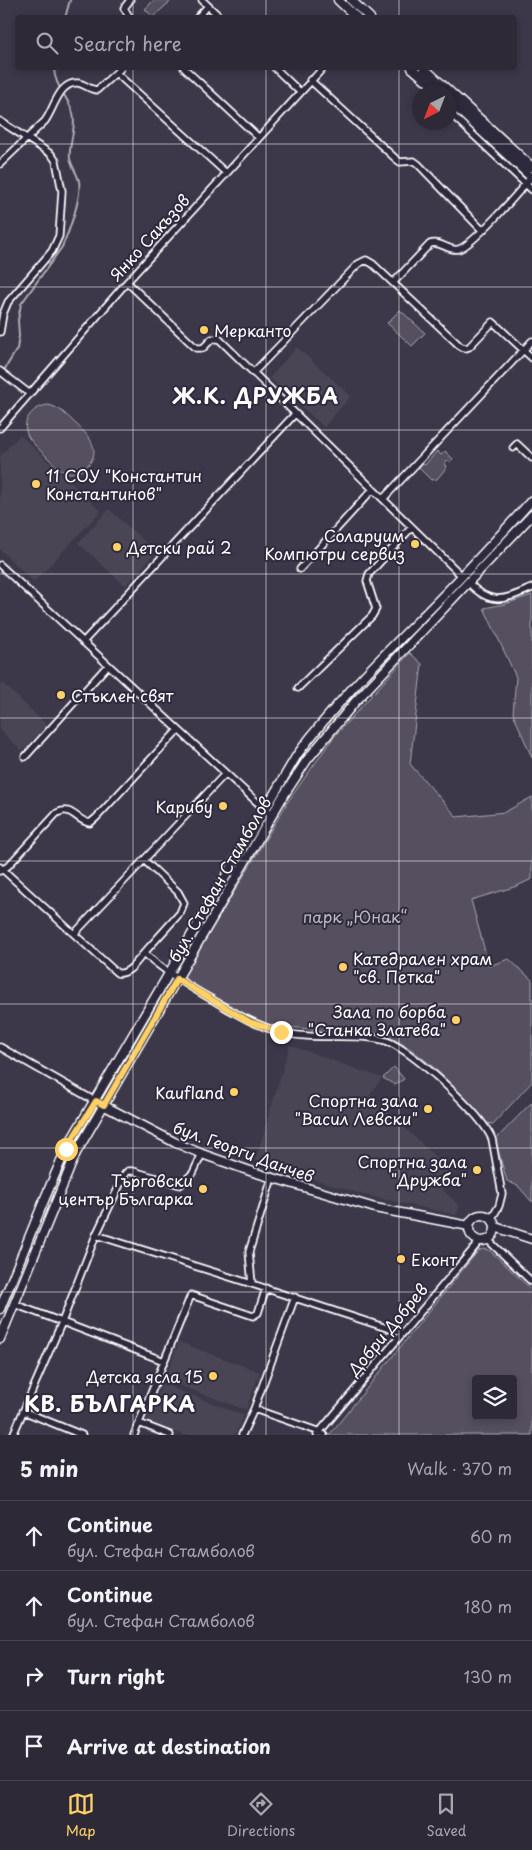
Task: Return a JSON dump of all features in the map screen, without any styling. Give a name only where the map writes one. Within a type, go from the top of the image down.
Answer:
[{"type":"main road","points":[[338,0],[354,15]]},
{"type":"main road","points":[[351,0],[368,15]]},
{"type":"main road","points":[[414,70],[432,85]]},
{"type":"main road","points":[[426,70],[532,167]]},
{"type":"main road","points":[[457,109],[530,180]]},
{"type":"main road","name":"бул. Стефан Стамболов","points":[[1,1303],[66,1149],[96,1101],[168,973],[297,755],[314,731],[346,695],[462,576],[532,500]]},
{"type":"main road","name":"бул. Стефан Стамболов","points":[[0,1339],[76,1153],[272,816],[307,760],[355,702],[532,515]]},
{"type":"main road","points":[[462,576],[469,583]]},
{"type":"main road","name":"бул. Георги Данчев","points":[[96,1101],[161,1136],[202,1154],[272,1178],[375,1208],[468,1226]]},
{"type":"main road","points":[[484,1214],[492,1218],[495,1227],[494,1234],[484,1240],[474,1239],[470,1234],[468,1226],[471,1220],[478,1215],[484,1214]]},
{"type":"main road","points":[[495,1227],[532,1239]]},
{"type":"street","points":[[128,15],[124,8],[130,0]]},
{"type":"street","points":[[202,0],[218,15]]},
{"type":"street","points":[[200,15],[208,6]]},
{"type":"street","points":[[0,164],[51,112],[59,94],[65,88],[73,83],[81,83],[92,90],[97,90],[119,70]]},
{"type":"street","points":[[186,70],[258,137]]},
{"type":"street","points":[[276,70],[300,92]]},
{"type":"street","name":"Янко Сакъзов","points":[[0,428],[225,172],[320,70]]},
{"type":"street","points":[[116,73],[225,172]]},
{"type":"street","points":[[310,80],[396,159],[400,162],[414,160],[482,230]]},
{"type":"street","points":[[457,119],[530,180],[532,190]]},
{"type":"street","points":[[0,121],[51,154],[56,161],[62,191],[61,228],[57,243],[8,302],[3,314],[0,332]]},
{"type":"street","points":[[393,283],[430,244],[436,242],[455,250],[461,248],[482,230],[530,180]]},
{"type":"street","points":[[253,373],[360,262],[366,260],[371,262],[461,347],[470,347],[494,322],[532,358]]},
{"type":"street","points":[[127,282],[196,348],[201,349],[212,339],[217,338],[462,576]]},
{"type":"street","points":[[383,499],[532,341]]},
{"type":"street","points":[[0,371],[30,394]]},
{"type":"street","points":[[83,642],[295,414]]},
{"type":"street","points":[[513,448],[516,444],[532,458]]},
{"type":"street","points":[[300,569],[372,489]]},
{"type":"street","points":[[298,688],[372,616],[376,609],[367,581],[369,574],[412,527]]},
{"type":"street","points":[[0,565],[272,816]]},
{"type":"street","points":[[469,583],[483,596],[493,599],[504,599],[532,588]]},
{"type":"street","points":[[25,757],[108,665]]},
{"type":"street","points":[[145,860],[178,892],[184,903],[180,913],[127,972],[122,974],[117,973],[1,869],[8,866],[61,811],[70,811],[84,822],[90,823],[178,730]]},
{"type":"street","points":[[74,934],[226,774]]},
{"type":"street","points":[[144,953],[177,979],[243,1018],[266,1028],[286,1034],[366,1037],[383,1040],[395,1045],[418,1061],[469,1109],[492,1139],[502,1194],[499,1206],[492,1218]]},
{"type":"street","name":"бул. Георги Данчев","points":[[0,1047],[96,1101]]},
{"type":"street","points":[[13,1435],[62,1322],[96,1236],[125,1174],[128,1171],[133,1171],[180,1185],[193,1172],[202,1154]]},
{"type":"street","points":[[252,1284],[249,1252],[272,1178]]},
{"type":"street","points":[[96,1236],[266,1288],[402,1334]]},
{"type":"street","points":[[484,1240],[532,1282]]},
{"type":"street","name":"Добри Добрев","points":[[320,1434],[402,1334],[484,1240]]},
{"type":"street","points":[[134,1435],[191,1295],[253,1316],[258,1313],[266,1288]]},
{"type":"street","points":[[242,1435],[273,1360],[295,1298]]},
{"type":"street","points":[[14,1304],[164,1361]]},
{"type":"street","points":[[254,1409],[320,1434]]},
{"type":"street","points":[[23,1411],[82,1435]]},
{"type":"street","points":[[139,1423],[170,1435]]},
{"type":"shaded area","points":[[297,347],[351,396],[324,427],[269,378]]},
{"type":"shaded area","name":"11 СОУ \"Константин Константинов\"","points":[[20,435],[101,511],[34,582],[0,550],[0,456]]},
{"type":"shaded area","name":"Детски рай 2","points":[[109,509],[156,552],[125,586],[78,543]]},
{"type":"shaded area","points":[[3,683],[47,725],[22,751],[0,730],[0,686]]},
{"type":"shaded area","points":[[290,1045],[382,1078],[370,1095],[454,1174],[441,1188],[460,1206],[456,1215],[364,1195],[255,1161]]},
{"type":"shaded area","name":"Детска ясла 15","points":[[179,1342],[260,1372],[246,1410],[165,1380]]},
{"type":"shaded area","points":[[162,1384],[244,1415],[235,1435],[183,1435],[147,1421]]},
{"type":"green space","points":[[154,0],[172,0],[155,15],[151,15],[145,9]]},
{"type":"green space","points":[[400,310],[425,333],[412,346],[387,323]]},
{"type":"green space","points":[[48,405],[66,415],[85,433],[92,443],[94,454],[92,460],[85,468],[70,473],[60,469],[29,438],[26,432],[26,421],[32,412]]},
{"type":"green space","points":[[437,451],[441,455],[445,451],[453,459],[450,462],[448,460],[444,464],[447,467],[437,479],[431,480],[419,468],[422,463],[425,465]]},
{"type":"green space","points":[[532,595],[532,758],[513,713],[516,677],[484,608],[505,604]]},
{"type":"green space","name":"парк „Юнак“","points":[[410,653],[422,664],[410,764],[457,817],[505,812],[532,797],[532,879],[517,886],[471,900],[489,966],[509,959],[532,980],[532,1082],[493,1124],[486,1123],[464,1098],[423,1058],[393,1039],[372,1033],[270,1026],[230,1008],[182,979],[289,800],[333,738]]},
{"type":"green space","points":[[394,1067],[404,1079],[395,1085],[383,1078]]},
{"type":"green space","points":[[532,1102],[532,1202],[518,1186],[507,1181],[495,1140]]},
{"type":"green space","points":[[483,1249],[489,1250],[532,1290],[532,1435],[329,1435],[478,1251]]},
{"type":"waterway","points":[[66,15],[70,0]]},
{"type":"waterway","points":[[0,377],[17,349],[19,336],[18,320],[21,304],[62,247],[79,196],[79,181],[70,159],[74,125],[73,113],[56,80],[54,70]]},
{"type":"place","name":"Мерканто","points":[[204,330]]},
{"type":"place","name":"11 СОУ \"Константин Константинов\"","points":[[36,484]]},
{"type":"place","name":"Соларуим Компютри сервиз","points":[[415,544]]},
{"type":"place","name":"Детски рай 2","points":[[117,547]]},
{"type":"place","name":"Стъклен свят","points":[[61,695]]},
{"type":"place","name":"Карибу","points":[[223,806]]},
{"type":"place","name":"Катедрален храм \"св. Петка\"","points":[[343,967]]},
{"type":"place","name":"Зала по борба \"Станка Златева\"","points":[[456,1020]]},
{"type":"place","name":"Kaufland","points":[[234,1092]]},
{"type":"place","name":"Спортна зала \"Васил Левски\"","points":[[428,1109]]},
{"type":"place","name":"Спортна зала \"Дружба\"","points":[[477,1170]]},
{"type":"place","name":"Търговски център Българка","points":[[203,1189]]},
{"type":"place","name":"Еконт","points":[[401,1259]]},
{"type":"place","name":"Детска ясла 15","points":[[213,1376]]},
{"type":"district","name":"Ж.К. ДРУЖБА","points":[[256,395]]},
{"type":"district","name":"КВ. БЪЛГАРКА","points":[[110,1403]]},
{"type":"route","points":[[66,1149],[96,1101],[104,1105],[177,979],[250,1022],[281,1032]]}]
